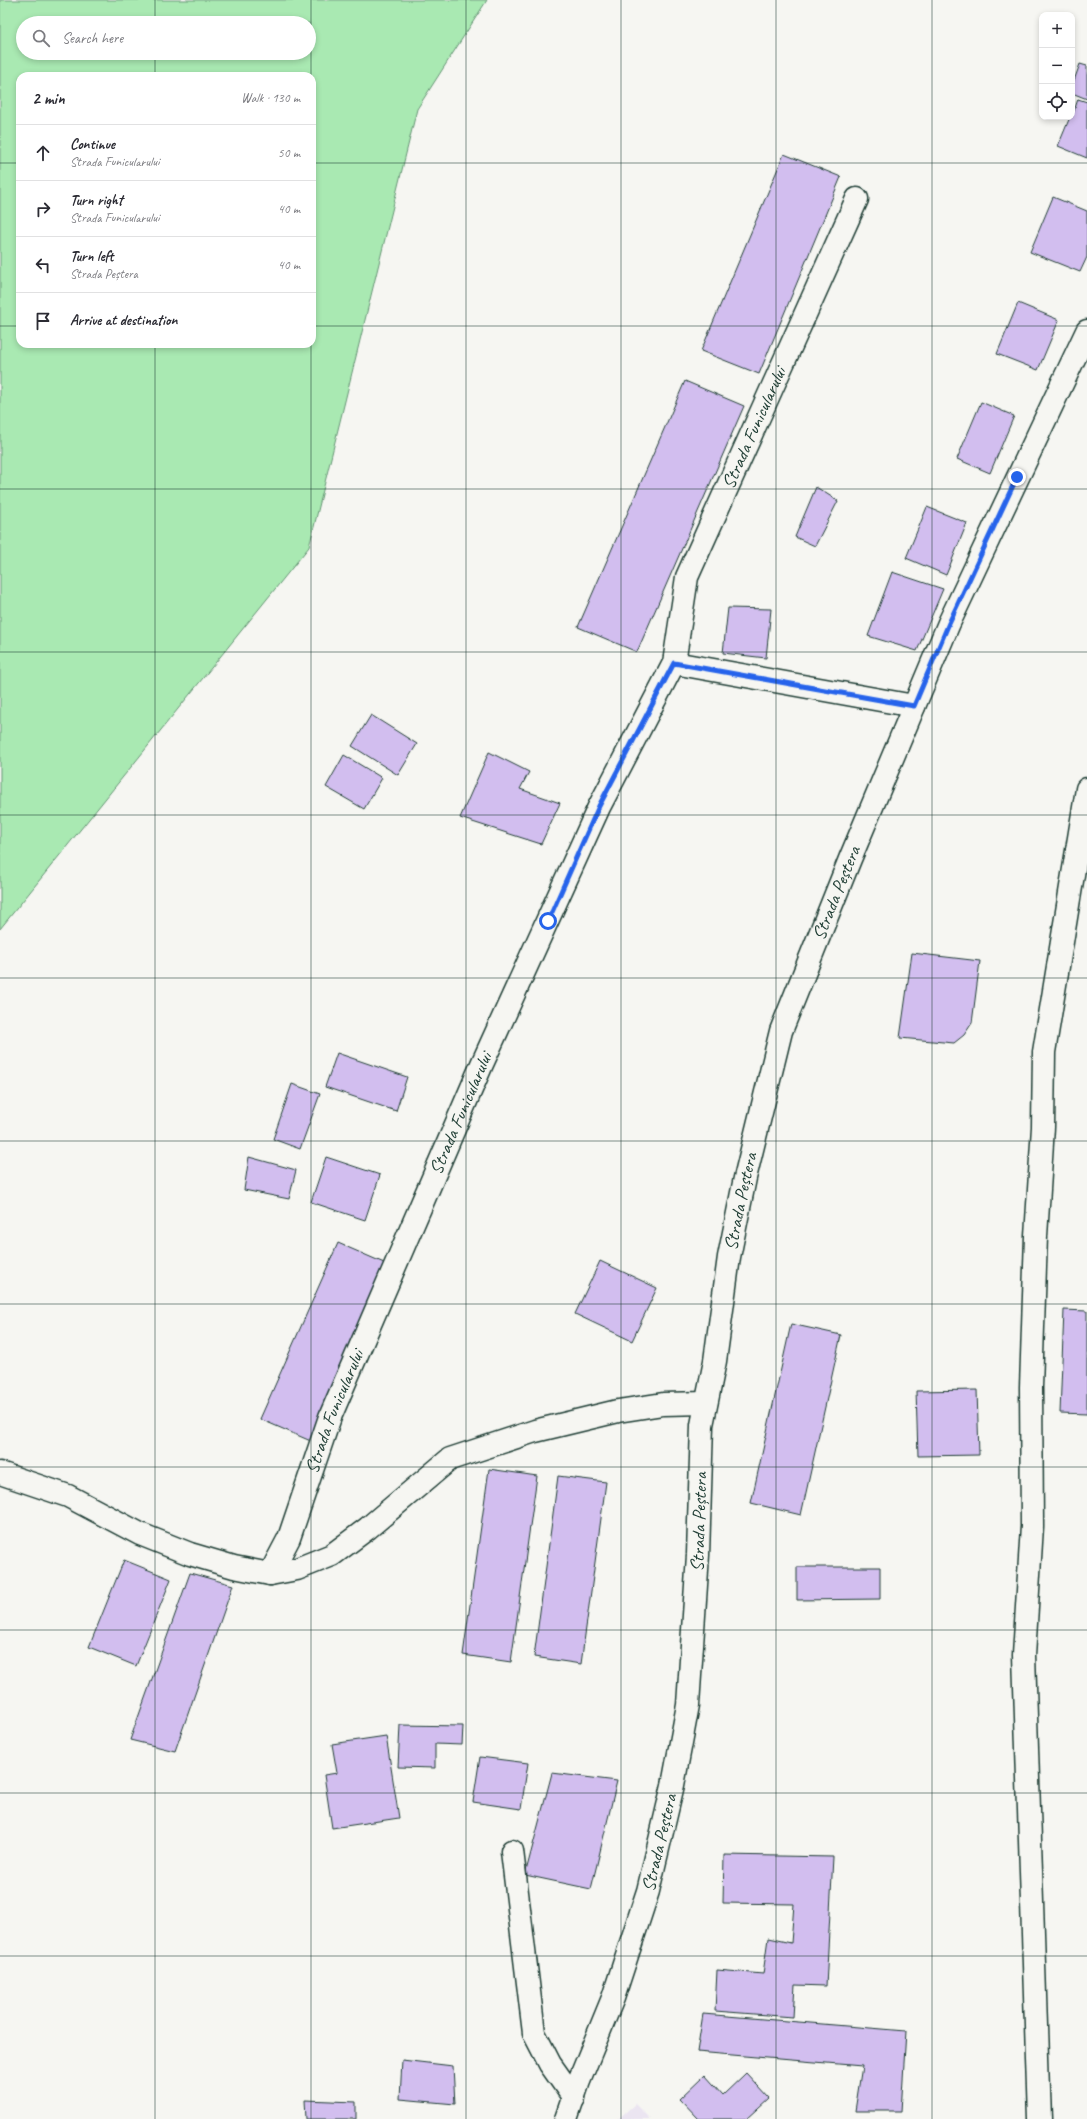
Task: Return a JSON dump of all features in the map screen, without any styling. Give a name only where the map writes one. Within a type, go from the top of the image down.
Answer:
[{"type":"street","name":"Strada Funicularului","points":[[270,1574],[289,1538],[330,1417],[482,1064],[599,806],[674,663],[687,577],[856,199]]},
{"type":"street","name":"Strada Peștera","points":[[566,2119],[613,1998],[648,1891],[674,1785],[688,1705],[698,1554],[702,1425],[715,1361],[729,1257],[744,1178],[781,1031],[949,623],[1087,331]]},
{"type":"street","points":[[674,663],[914,706]]},
{"type":"street","points":[[1040,2119],[1024,1655],[1032,1526],[1031,1387],[1036,1252],[1043,1127],[1044,1052],[1087,789]]},
{"type":"street","points":[[0,1473],[68,1496],[140,1534],[190,1554],[234,1567],[270,1574],[297,1570],[332,1555],[368,1528],[450,1459],[535,1431],[618,1411],[663,1404],[706,1403]]},
{"type":"street","points":[[512,1851],[534,2033],[550,2064],[574,2098]]},
{"type":"shaded area","points":[[635,2104],[650,2119],[618,2119]]},
{"type":"green space","points":[[0,0],[487,0],[417,109],[309,547],[0,929]]},
{"type":"building","points":[[1080,64],[1087,66],[1087,99],[1075,94],[1075,78]]},
{"type":"building","points":[[1078,99],[1087,102],[1087,158],[1058,146],[1069,120],[1075,120],[1075,108]]},
{"type":"building","points":[[784,154],[841,177],[759,374],[701,351]]},
{"type":"building","points":[[1053,197],[1087,211],[1087,257],[1080,272],[1030,252]]},
{"type":"building","points":[[1018,303],[1059,320],[1038,370],[997,354]]},
{"type":"building","points":[[685,381],[744,406],[637,652],[578,627]]},
{"type":"building","points":[[981,402],[1014,416],[990,473],[957,459]]},
{"type":"building","points":[[816,487],[838,501],[815,546],[795,537]]},
{"type":"building","points":[[927,507],[967,523],[946,575],[906,558]]},
{"type":"building","points":[[892,572],[943,589],[917,651],[868,636]]},
{"type":"building","points":[[728,608],[771,609],[766,658],[723,653]]},
{"type":"building","points":[[371,715],[417,744],[398,775],[352,746]]},
{"type":"building","points":[[489,752],[529,772],[520,789],[560,803],[541,844],[460,818]]},
{"type":"building","points":[[344,755],[382,778],[364,809],[326,787]]},
{"type":"building","points":[[912,953],[980,961],[972,1023],[964,1035],[954,1043],[900,1038]]},
{"type":"building","points":[[337,1053],[407,1077],[396,1111],[325,1087]]},
{"type":"building","points":[[292,1084],[320,1094],[300,1149],[273,1139]]},
{"type":"building","points":[[249,1157],[296,1170],[289,1199],[244,1190]]},
{"type":"building","points":[[326,1157],[380,1175],[365,1220],[311,1202]]},
{"type":"building","points":[[338,1243],[391,1266],[313,1442],[260,1419]]},
{"type":"building","points":[[600,1261],[657,1288],[632,1341],[575,1314]]},
{"type":"building","points":[[1064,1310],[1087,1311],[1087,1414],[1060,1413]]},
{"type":"building","points":[[791,1324],[841,1335],[801,1515],[751,1503]]},
{"type":"building","points":[[977,1390],[979,1455],[918,1456],[916,1391]]},
{"type":"building","points":[[489,1469],[537,1476],[511,1662],[463,1655]]},
{"type":"building","points":[[558,1476],[606,1482],[581,1664],[534,1657]]},
{"type":"building","points":[[124,1560],[171,1579],[136,1666],[89,1647]]},
{"type":"building","points":[[797,1567],[880,1567],[880,1599],[797,1600]]},
{"type":"building","points":[[190,1573],[233,1585],[175,1751],[130,1740]]},
{"type":"building","points":[[400,1725],[463,1726],[462,1745],[435,1744],[435,1768],[398,1767]]},
{"type":"building","points":[[386,1736],[399,1818],[332,1828],[324,1775],[337,1773],[332,1744]]},
{"type":"building","points":[[480,1757],[528,1763],[521,1809],[473,1802]]},
{"type":"building","points":[[552,1773],[617,1781],[591,1889],[525,1875]]},
{"type":"building","points":[[724,1855],[833,1857],[826,1986],[795,1985],[793,2017],[715,2011],[717,1970],[763,1974],[768,1938],[791,1943],[794,1904],[723,1903]]},
{"type":"building","points":[[703,2014],[906,2031],[901,2111],[855,2111],[862,2066],[697,2052]]},
{"type":"building","points":[[402,2060],[453,2066],[455,2104],[400,2099]]},
{"type":"building","points":[[746,2073],[769,2098],[746,2119],[699,2119],[680,2099],[705,2075],[723,2095]]},
{"type":"building","points":[[305,2100],[356,2102],[356,2119],[306,2119]]},
{"type":"route","points":[[548,921],[599,806],[674,663],[914,706],[949,623],[1017,477]]}]
